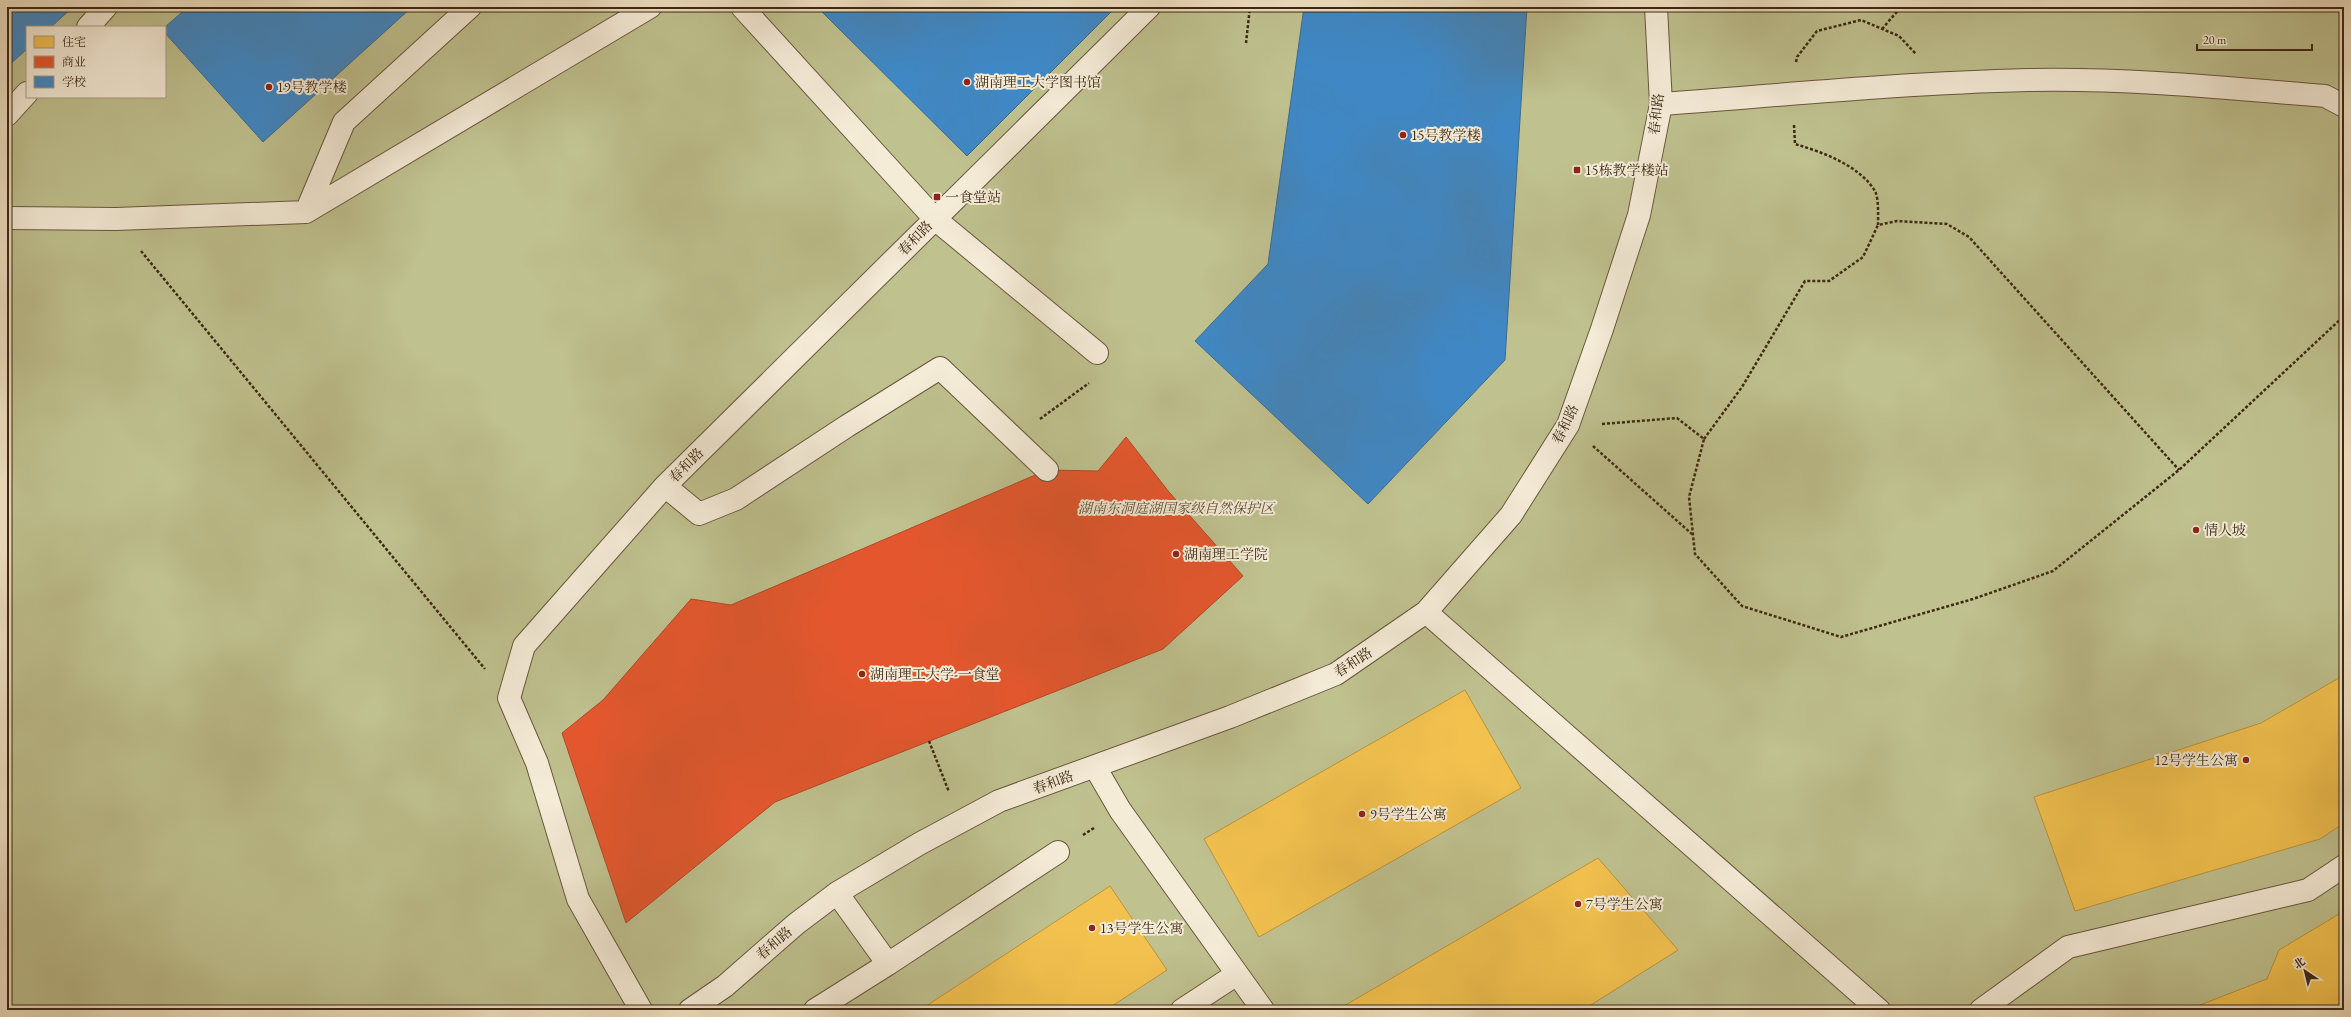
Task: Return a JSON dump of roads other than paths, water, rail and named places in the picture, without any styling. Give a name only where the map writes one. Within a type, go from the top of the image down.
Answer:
[{"type":"lane","points":[[89,26],[106,7]]},
{"type":"lane","points":[[306,212],[344,122],[470,7]]},
{"type":"lane","points":[[7,218],[116,219],[306,212],[650,7]]},
{"type":"lane","name":"春和路","points":[[641,1010],[578,899],[537,763],[509,698],[524,646],[665,486],[935,219],[742,7]]},
{"type":"lane","points":[[1097,353],[935,219],[1149,7]]},
{"type":"lane","name":"春和路","points":[[690,1010],[726,986],[796,924],[837,893],[999,801],[1095,767],[1336,674],[1426,612],[1511,515],[1568,425],[1602,330],[1639,215],[1661,104],[1656,7]]},
{"type":"lane","points":[[1661,104],[1932,85],[2029,80],[2178,84],[2325,96],[2344,106]]},
{"type":"lane","points":[[7,115],[26,94]]},
{"type":"lane","points":[[665,486],[699,514],[736,499],[846,426],[940,368],[1047,470]]},
{"type":"lane","points":[[1426,612],[1879,1010]]},
{"type":"lane","points":[[1095,767],[1120,810],[1263,1010]]},
{"type":"lane","points":[[815,1010],[888,964],[1058,852]]},
{"type":"lane","points":[[1981,1010],[2068,947],[2308,890],[2344,866]]},
{"type":"lane","points":[[837,893],[888,964]]},
{"type":"lane","points":[[1182,1010],[1237,974]]},
{"type":"place","name":"湖南理工大学图书馆","points":[[967,82]]},
{"type":"place","name":"19号教学楼","points":[[269,87]]},
{"type":"place","name":"15号教学楼","points":[[1403,135]]},
{"type":"place","name":"15栋教学楼站","points":[[1577,170]]},
{"type":"place","name":"一食堂站","points":[[937,197]]},
{"type":"place","name":"情人坡","points":[[2196,530]]},
{"type":"place","name":"湖南理工学院","points":[[1176,554]]},
{"type":"place","name":"湖南理工大学-一食堂","points":[[862,674]]},
{"type":"place","name":"12号学生公寓","points":[[2246,760]]},
{"type":"place","name":"9号学生公寓","points":[[1362,814]]},
{"type":"place","name":"7号学生公寓","points":[[1578,904]]},
{"type":"place","name":"13号学生公寓","points":[[1092,928]]},
{"type":"park label","name":"湖南东洞庭湖国家级自然保护区","points":[[1176,508]]}]
